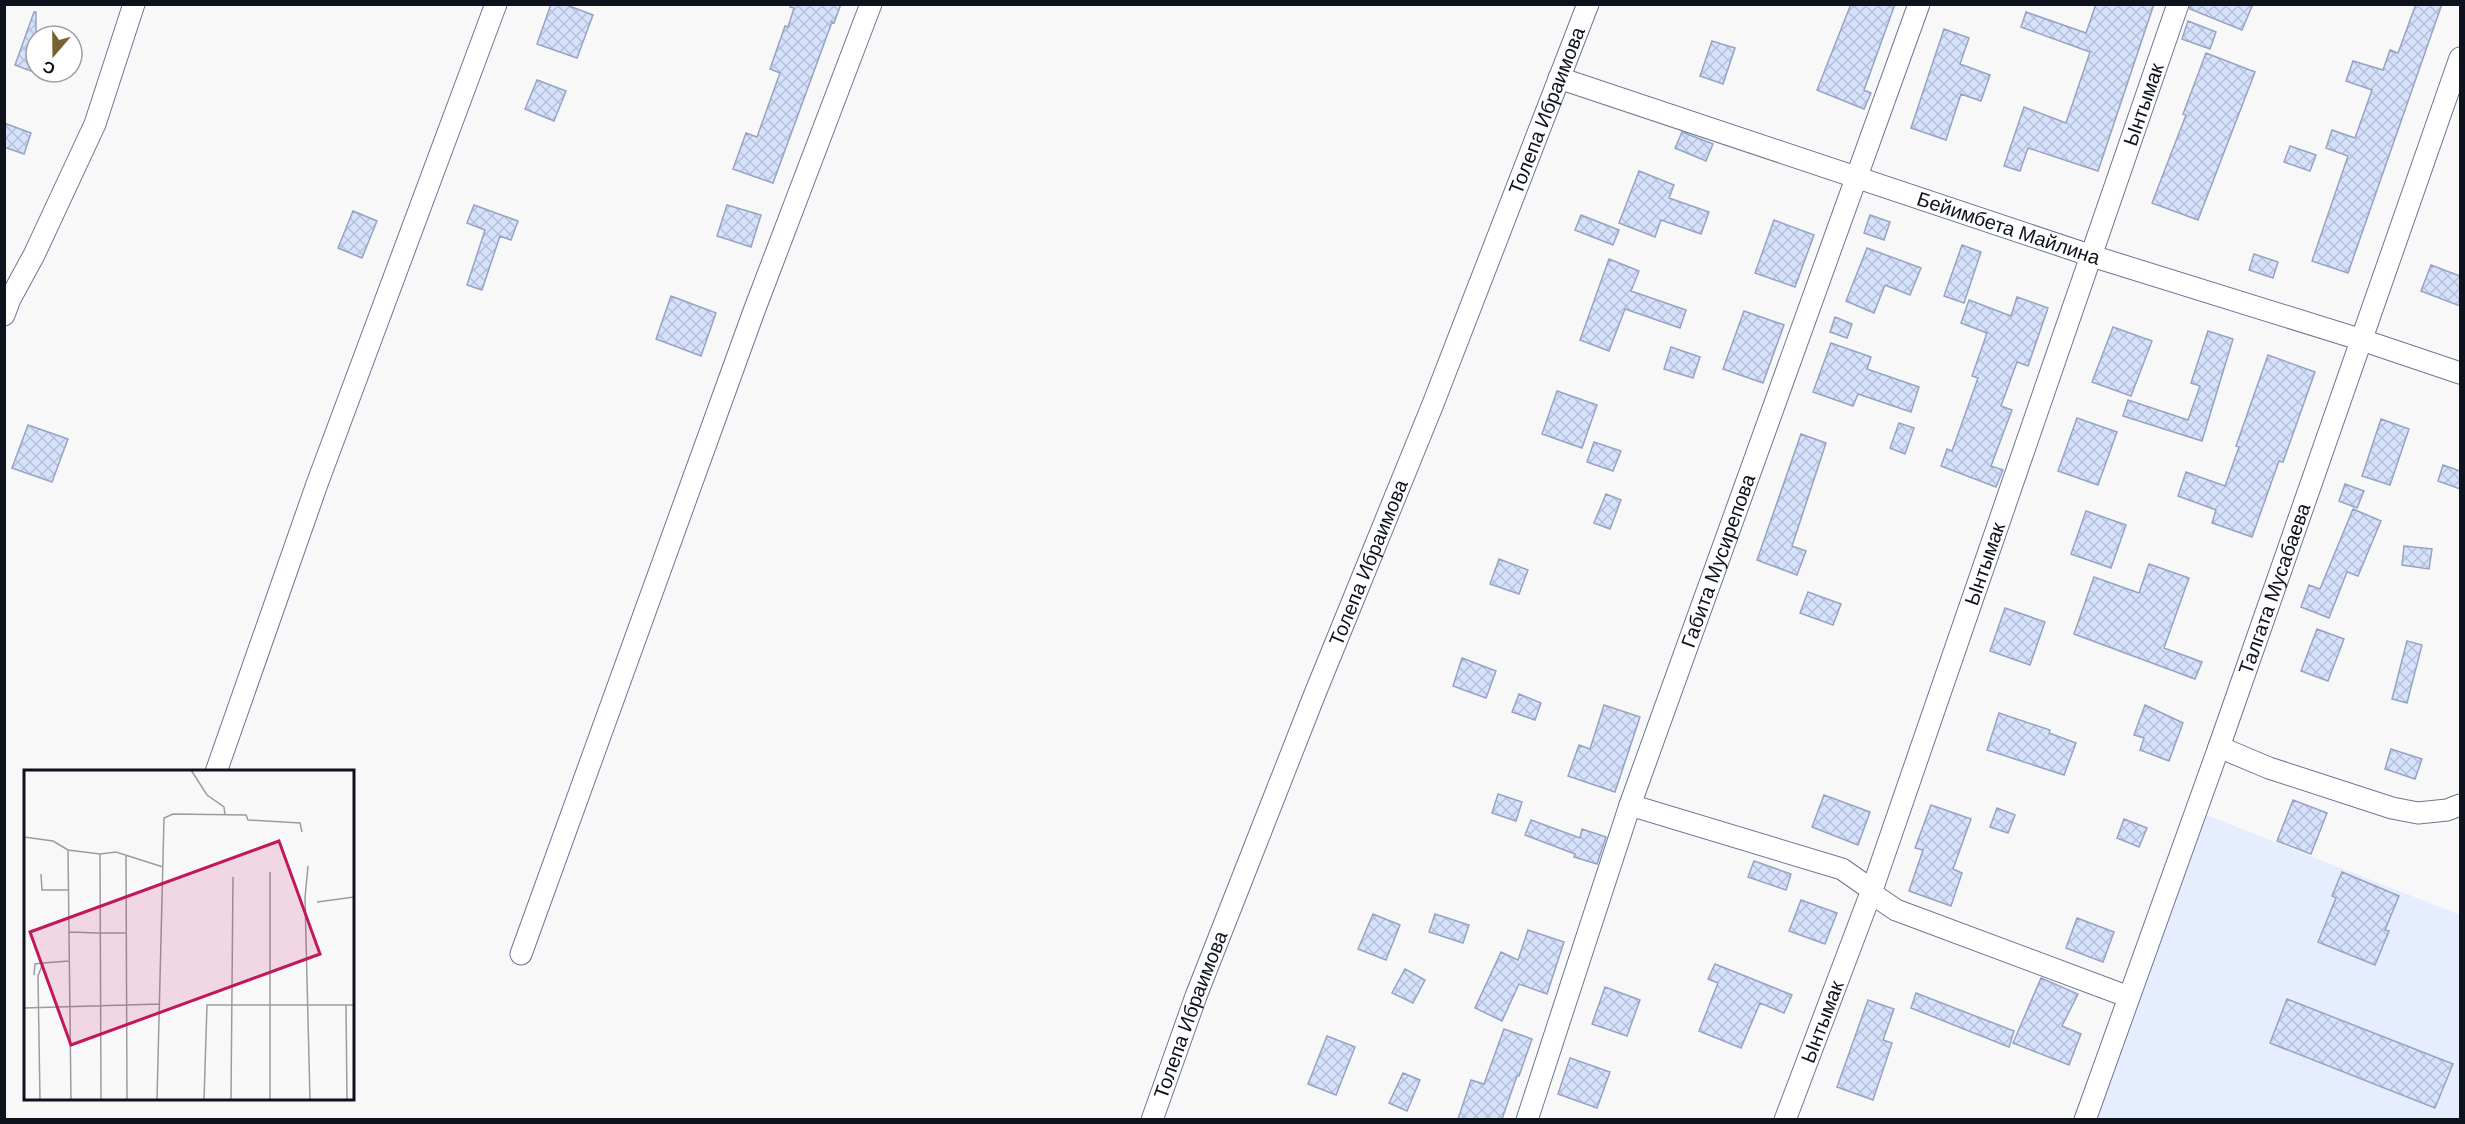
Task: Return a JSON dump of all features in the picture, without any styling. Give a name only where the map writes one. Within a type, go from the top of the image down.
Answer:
[{"type":"street","points":[[4,315],[95,124],[134,4]]},
{"type":"street","points":[[216,770],[317,484],[496,4]]},
{"type":"street","points":[[521,954],[754,311],[871,4]]},
{"type":"street","name":"Толепа Ибраимова","points":[[1152,1119],[1196,996],[1305,718],[1433,404],[1588,4]]},
{"type":"street","name":"Габита Мусирепова","points":[[1527,1119],[1630,806],[1919,4]]},
{"type":"street","name":"Ынтымак","points":[[1785,1119],[1872,891],[2178,4]]},
{"type":"street","name":"Талгата Мусабаева","points":[[2085,1119],[2219,747],[2460,58]]},
{"type":"street","name":"Бейимбета Майлина","points":[[1559,78],[2092,256],[2460,373]]},
{"type":"street","points":[[2219,747],[2269,768],[2392,808],[2418,813],[2456,810]]},
{"type":"street","points":[[1630,806],[1842,869],[1896,910],[2129,997]]},
{"type":"shaded area","points":[[2204,814],[2460,915],[2460,1119],[2095,1120]]},
{"type":"building","points":[[551,4],[564,4],[593,15],[577,58],[537,44]]},
{"type":"building","points":[[790,4],[841,4],[834,23],[832,22],[773,183],[733,169],[746,133],[757,137],[780,73],[770,69],[794,8],[790,7]]},
{"type":"building","points":[[1851,4],[1895,4],[1864,90],[1871,93],[1864,109],[1817,90]]},
{"type":"building","points":[[2096,4],[2154,4],[2098,171],[2028,148],[2020,171],[2004,166],[2024,107],[2066,123],[2090,52],[2021,27],[2026,12],[2086,33]]},
{"type":"building","points":[[2190,4],[2253,4],[2242,30],[2190,9]]},
{"type":"building","points":[[2416,4],[2442,4],[2348,273],[2312,261],[2348,156],[2326,148],[2332,130],[2355,138],[2372,90],[2346,81],[2353,61],[2383,70],[2390,50],[2398,53]]},
{"type":"building","points":[[34,12],[36,12],[36,24],[30,24]]},
{"type":"building","points":[[2188,21],[2216,32],[2210,49],[2182,39]]},
{"type":"building","points":[[1944,29],[1969,38],[1960,64],[1990,75],[1981,101],[1961,94],[1946,140],[1911,128]]},
{"type":"building","points":[[24,40],[24,68],[15,65]]},
{"type":"building","points":[[1712,41],[1735,48],[1723,84],[1700,76]]},
{"type":"building","points":[[2206,53],[2255,72],[2198,220],[2152,203],[2186,115],[2183,114]]},
{"type":"building","points":[[537,80],[566,91],[554,121],[525,109]]},
{"type":"building","points":[[4,123],[31,133],[24,154],[4,147]]},
{"type":"building","points":[[1682,132],[1713,144],[1706,161],[1675,148]]},
{"type":"building","points":[[2290,146],[2316,155],[2310,171],[2284,162]]},
{"type":"building","points":[[1639,171],[1674,185],[1669,198],[1709,212],[1701,234],[1661,220],[1655,237],[1619,223]]},
{"type":"building","points":[[474,205],[518,221],[511,240],[500,236],[482,290],[467,285],[485,230],[467,223]]},
{"type":"building","points":[[727,205],[761,215],[751,247],[717,236]]},
{"type":"building","points":[[353,211],[377,221],[362,258],[338,248]]},
{"type":"building","points":[[1581,215],[1619,230],[1613,245],[1575,230]]},
{"type":"building","points":[[1870,215],[1890,222],[1884,240],[1864,233]]},
{"type":"building","points":[[1774,220],[1814,235],[1795,287],[1755,273]]},
{"type":"building","points":[[1962,245],[1981,252],[1964,303],[1944,296]]},
{"type":"building","points":[[1867,248],[1921,268],[1910,295],[1885,285],[1874,313],[1846,301]]},
{"type":"building","points":[[2254,254],[2278,262],[2273,278],[2249,270]]},
{"type":"building","points":[[1609,259],[1639,271],[1631,291],[1686,310],[1680,328],[1625,309],[1609,351],[1580,340]]},
{"type":"building","points":[[2431,265],[2460,276],[2460,306],[2421,291]]},
{"type":"building","points":[[671,296],[716,313],[701,356],[656,339]]},
{"type":"building","points":[[2017,297],[2048,308],[2028,366],[2017,362],[2001,406],[2012,410],[1991,466],[2003,470],[1996,487],[1941,466],[1947,449],[1952,451],[1978,378],[1972,376],[1987,333],[1961,323],[1969,300],[2011,316]]},
{"type":"building","points":[[1744,311],[1784,325],[1763,383],[1723,369]]},
{"type":"building","points":[[1835,317],[1852,324],[1847,338],[1830,332]]},
{"type":"building","points":[[2113,327],[2152,341],[2131,396],[2092,382]]},
{"type":"building","points":[[2208,331],[2233,339],[2202,441],[2123,416],[2128,400],[2188,420],[2200,386],[2191,383]]},
{"type":"building","points":[[1831,343],[1871,357],[1867,369],[1919,387],[1911,412],[1858,394],[1853,406],[1813,392]]},
{"type":"building","points":[[1671,347],[1700,357],[1693,378],[1664,369]]},
{"type":"building","points":[[2268,355],[2315,372],[2283,462],[2279,461],[2252,537],[2212,523],[2216,510],[2178,496],[2186,472],[2225,486],[2239,447],[2236,446]]},
{"type":"building","points":[[1557,391],[1597,405],[1582,448],[1542,434]]},
{"type":"building","points":[[2077,418],[2117,432],[2098,485],[2058,471]]},
{"type":"building","points":[[2381,419],[2409,429],[2390,485],[2362,476]]},
{"type":"building","points":[[1899,423],[1914,428],[1905,454],[1890,448]]},
{"type":"building","points":[[28,425],[68,439],[52,482],[12,468]]},
{"type":"building","points":[[1801,434],[1826,443],[1792,546],[1806,551],[1797,575],[1757,560]]},
{"type":"building","points":[[1594,442],[1621,451],[1613,471],[1587,462]]},
{"type":"building","points":[[2443,465],[2460,471],[2460,489],[2438,481]]},
{"type":"building","points":[[2345,484],[2364,491],[2357,508],[2339,501]]},
{"type":"building","points":[[1606,494],[1621,500],[1610,529],[1594,523]]},
{"type":"building","points":[[2353,509],[2381,521],[2358,576],[2347,572],[2329,618],[2301,607],[2309,585],[2320,589]]},
{"type":"building","points":[[2086,511],[2126,525],[2111,568],[2071,554]]},
{"type":"building","points":[[2404,546],[2432,549],[2429,569],[2402,565]]},
{"type":"building","points":[[1499,559],[1528,570],[1519,594],[1490,584]]},
{"type":"building","points":[[2149,564],[2189,578],[2164,648],[2202,662],[2195,679],[2074,634],[2094,577],[2139,593]]},
{"type":"building","points":[[1808,592],[1841,604],[1833,625],[1800,613]]},
{"type":"building","points":[[2005,608],[2045,622],[2030,665],[1990,651]]},
{"type":"building","points":[[2317,629],[2344,639],[2328,681],[2301,671]]},
{"type":"building","points":[[2407,641],[2422,645],[2407,703],[2392,699]]},
{"type":"building","points":[[1462,658],[1496,671],[1486,698],[1453,686]]},
{"type":"building","points":[[1519,694],[1541,703],[1535,720],[1512,712]]},
{"type":"building","points":[[1604,705],[1640,717],[1615,792],[1568,776],[1579,745],[1590,749]]},
{"type":"building","points":[[2145,705],[2183,723],[2169,761],[2140,750],[2144,738],[2134,735]]},
{"type":"building","points":[[1999,713],[2050,730],[2049,733],[2076,743],[2064,775],[1987,750]]},
{"type":"building","points":[[2391,749],[2422,759],[2415,779],[2385,769]]},
{"type":"building","points":[[1498,794],[1522,802],[1516,821],[1492,813]]},
{"type":"building","points":[[1824,795],[1870,812],[1858,845],[1812,827]]},
{"type":"building","points":[[2293,800],[2327,813],[2311,854],[2277,841]]},
{"type":"building","points":[[1931,805],[1971,819],[1953,869],[1962,873],[1951,906],[1909,891],[1923,850],[1915,848]]},
{"type":"building","points":[[1997,808],[2015,815],[2008,833],[1990,827]]},
{"type":"building","points":[[2124,819],[2147,828],[2139,847],[2117,838]]},
{"type":"building","points":[[1531,820],[1580,838],[1582,829],[1606,837],[1597,864],[1574,857],[1575,854],[1525,835]]},
{"type":"building","points":[[1754,861],[1791,874],[1786,890],[1748,877]]},
{"type":"building","points":[[2342,872],[2399,896],[2385,930],[2389,931],[2375,965],[2318,942],[2336,898],[2332,896]]},
{"type":"building","points":[[1801,900],[1837,913],[1825,944],[1789,931]]},
{"type":"building","points":[[1373,914],[1400,925],[1386,960],[1358,949]]},
{"type":"building","points":[[1435,914],[1469,925],[1463,943],[1429,932]]},
{"type":"building","points":[[2077,918],[2114,932],[2103,962],[2066,948]]},
{"type":"building","points":[[1528,930],[1564,942],[1547,994],[1519,984],[1502,1021],[1475,1008],[1501,952],[1518,960]]},
{"type":"building","points":[[1715,964],[1792,995],[1784,1013],[1760,1003],[1741,1048],[1699,1031],[1718,983],[1708,979]]},
{"type":"building","points":[[1405,969],[1425,980],[1413,1003],[1392,993]]},
{"type":"building","points":[[2041,978],[2078,994],[2062,1026],[2081,1034],[2069,1065],[2013,1043]]},
{"type":"building","points":[[1605,987],[1640,1000],[1627,1036],[1592,1024]]},
{"type":"building","points":[[1916,993],[2014,1031],[2009,1047],[1911,1008]]},
{"type":"building","points":[[2287,999],[2453,1064],[2435,1108],[2270,1043]]},
{"type":"building","points":[[1868,1000],[1894,1009],[1883,1040],[1892,1043],[1873,1100],[1837,1087]]},
{"type":"building","points":[[1504,1029],[1532,1039],[1502,1119],[1458,1119],[1471,1080],[1484,1084]]},
{"type":"building","points":[[1327,1036],[1355,1047],[1336,1095],[1308,1084]]},
{"type":"building","points":[[1570,1058],[1610,1072],[1597,1108],[1558,1094]]},
{"type":"building","points":[[1403,1073],[1420,1080],[1407,1111],[1389,1103]]}]
